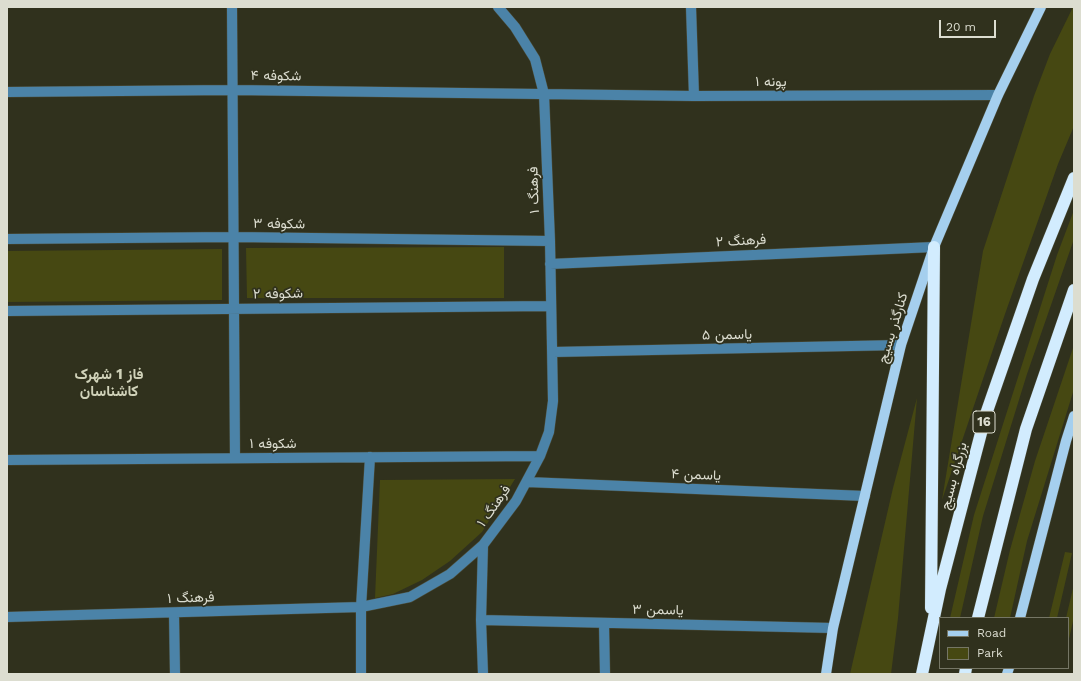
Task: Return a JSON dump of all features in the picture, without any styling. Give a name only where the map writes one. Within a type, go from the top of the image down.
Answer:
[{"type":"highway","name":"بزرگراه بسیج","points":[[922,674],[930,631],[986,414],[1033,279],[1074,178]]},
{"type":"highway","points":[[930,631],[934,247]]},
{"type":"highway","points":[[978,617],[1026,429],[1074,290]]},
{"type":"main road","name":"کنارگذر بسیج","points":[[826,674],[834,628],[901,345],[934,247],[998,95],[1041,7]]},
{"type":"main road","points":[[1020,617],[1066,441],[1074,416]]},
{"type":"street","points":[[232,7],[235,458]]},
{"type":"street","name":"فرهنگ ۱","points":[[7,617],[361,607],[410,597],[450,574],[483,545],[516,501],[540,456],[549,432],[553,401],[553,352],[550,306],[550,241],[544,94],[535,59],[516,27],[498,7]]},
{"type":"street","points":[[691,7],[694,96]]},
{"type":"street","name":"شکوفه ۴","points":[[7,92],[232,90],[544,94]]},
{"type":"street","name":"پونه ۱","points":[[544,94],[694,96],[998,95]]},
{"type":"street","name":"شکوفه ۳","points":[[7,239],[234,237],[550,241]]},
{"type":"street","name":"فرهنگ ۲","points":[[550,264],[934,247]]},
{"type":"street","name":"شکوفه ۲","points":[[7,311],[550,306]]},
{"type":"street","name":"یاسمن ۵","points":[[553,352],[901,345]]},
{"type":"street","name":"شکوفه ۱","points":[[7,460],[540,456]]},
{"type":"street","points":[[361,674],[361,607],[370,458]]},
{"type":"street","name":"یاسمن ۴","points":[[527,482],[865,496]]},
{"type":"street","points":[[483,545],[481,620],[483,674]]},
{"type":"street","points":[[174,613],[175,674]]},
{"type":"street","name":"یاسمن ۳","points":[[481,620],[834,628]]},
{"type":"street","points":[[604,623],[605,674]]},
{"type":"green space","points":[[1073,7],[1074,126],[1058,164],[1005,314],[942,500],[983,251],[1034,96],[1050,54]]},
{"type":"green space","points":[[1074,210],[1074,239],[1027,374],[983,516],[960,617],[950,617],[974,515],[1057,255]]},
{"type":"green space","points":[[504,247],[504,298],[247,298],[246,248]]},
{"type":"green space","points":[[222,249],[222,300],[7,302],[7,251]]},
{"type":"green space","points":[[1074,345],[1074,389],[1027,541],[1010,617],[994,617],[1010,550],[1035,461]]},
{"type":"green space","points":[[917,398],[898,618],[891,674],[850,674],[893,488]]},
{"type":"green space","points":[[515,479],[482,532],[450,561],[422,580],[393,594],[375,598],[380,480]]},
{"type":"green space","points":[[1065,552],[1072,553],[1057,617],[1049,617]]},
{"type":"green space","points":[[1074,584],[1074,617],[1069,639],[1069,617],[1066,617]]},
{"type":"district","name":"فاز 1 شهرک کاشناسان","points":[[109,384]]}]
